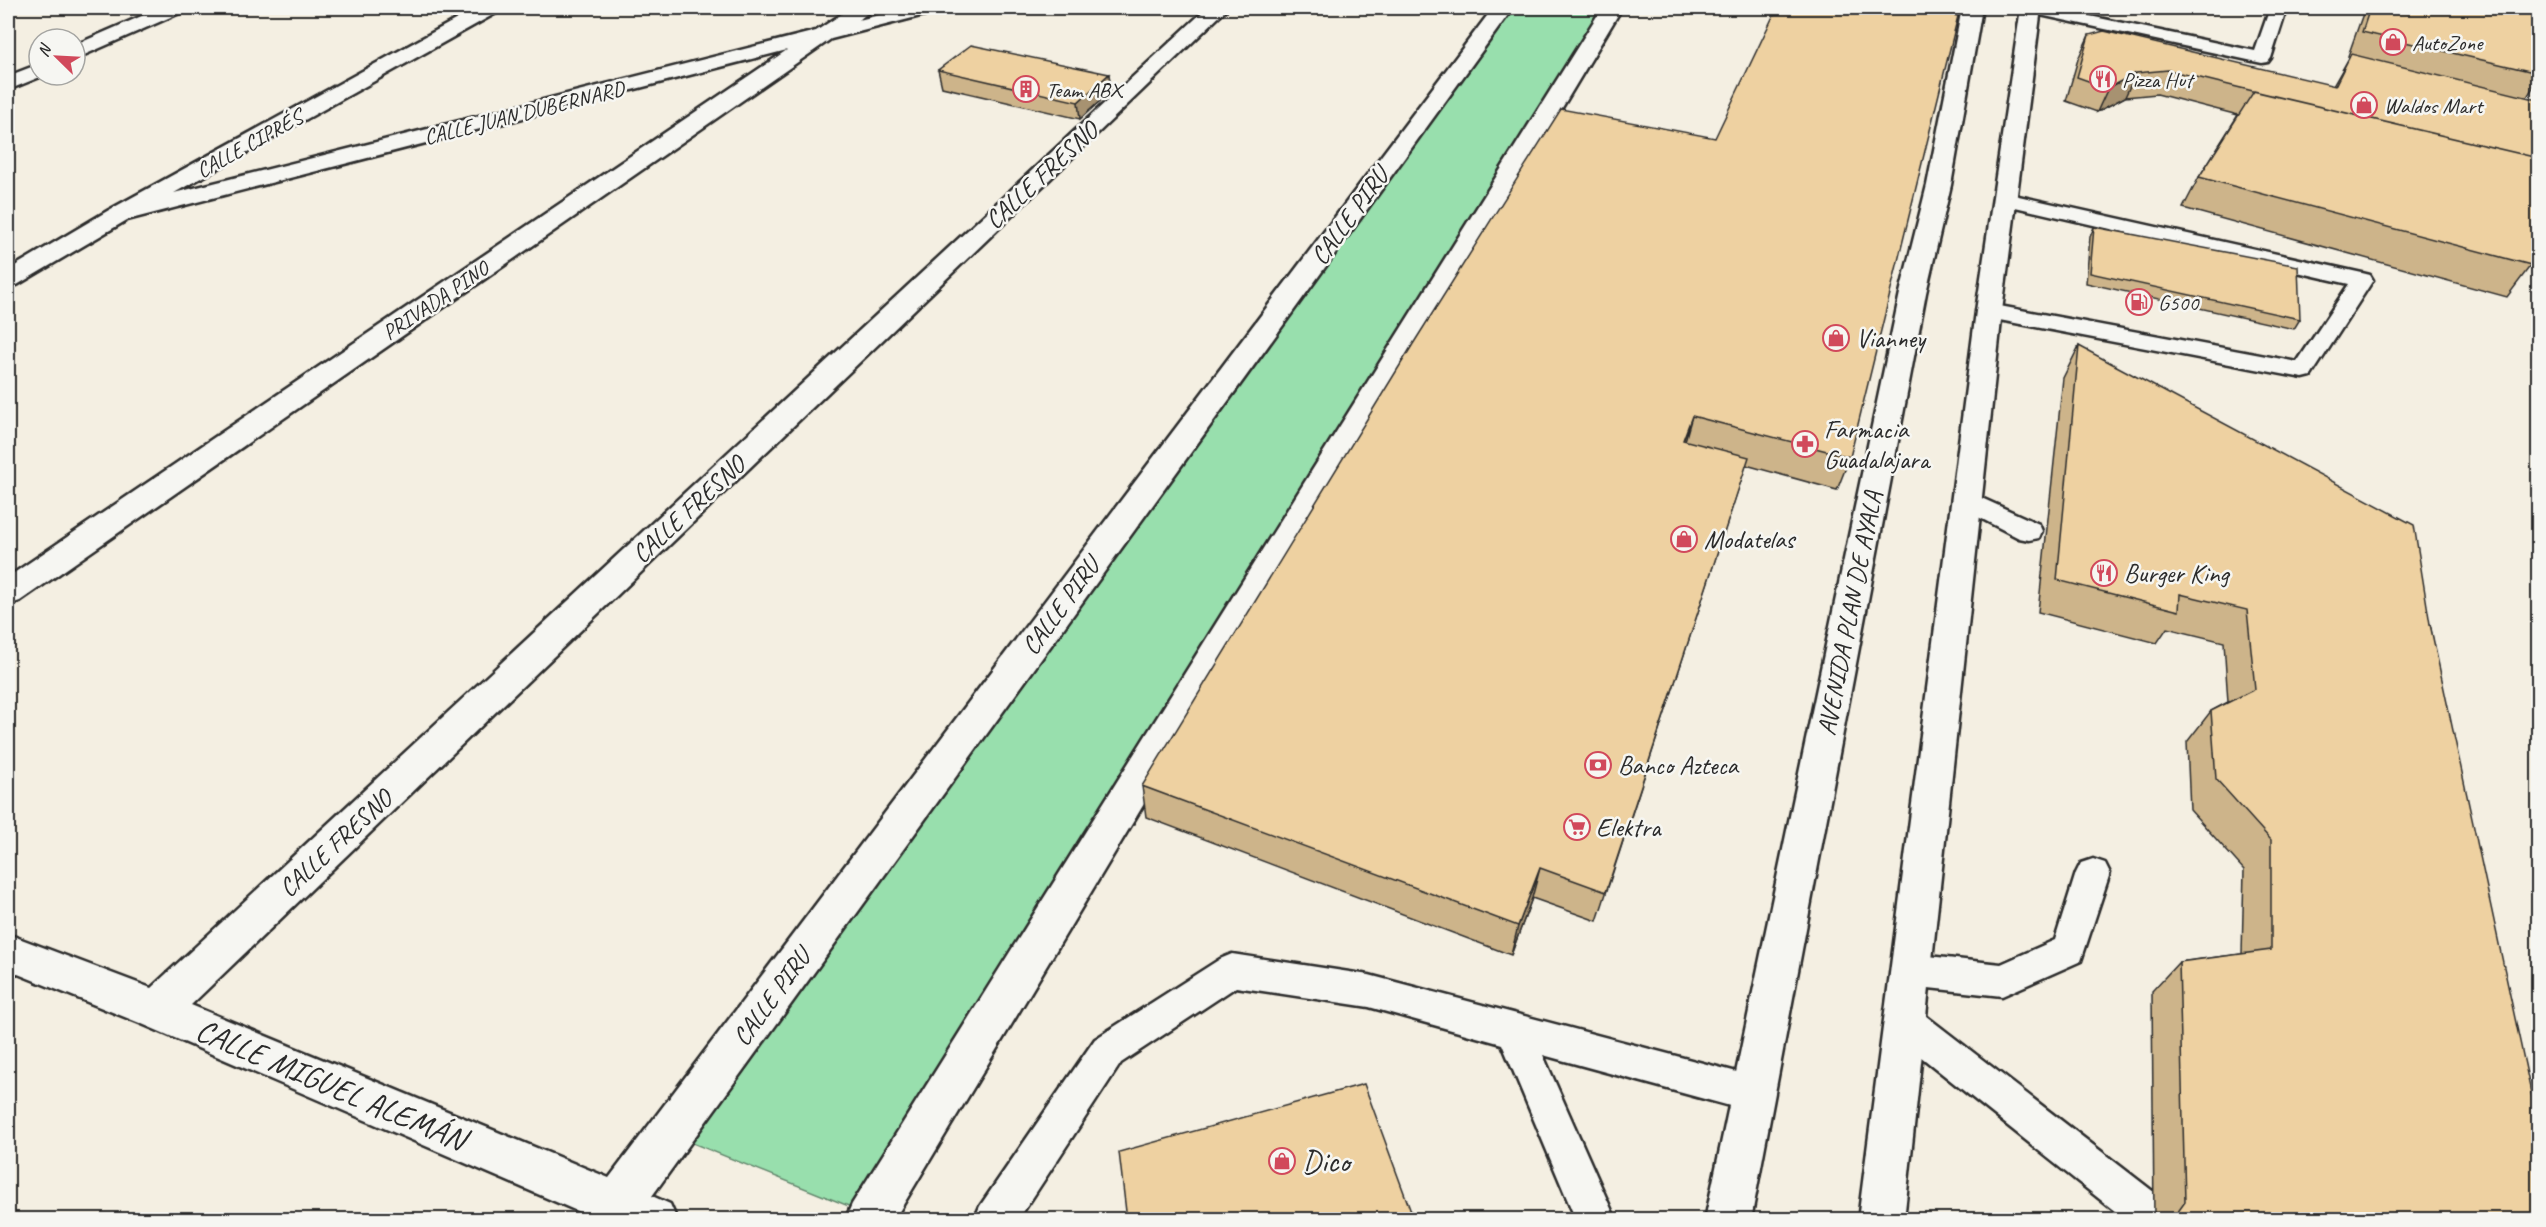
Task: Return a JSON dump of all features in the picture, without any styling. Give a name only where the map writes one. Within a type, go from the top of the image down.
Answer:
[{"type":"street","points":[[87,48],[175,8]]},
{"type":"street","name":"CALLE CIPRÉS","points":[[12,273],[491,8]]},
{"type":"street","name":"PRIVADA PINO","points":[[8,594],[863,8]]},
{"type":"street","name":"CALLE JUAN DUBERNARD","points":[[118,215],[929,8]]},
{"type":"street","name":"CALLE FRESNO","points":[[157,1010],[1218,8]]},
{"type":"street","name":"CALLE PIRU","points":[[635,1212],[1503,8]]},
{"type":"street","points":[[868,1220],[1612,8]]},
{"type":"street","name":"AVENIDA PLAN DE AYALA","points":[[1728,1220],[1912,292],[1938,185],[1972,8]]},
{"type":"street","points":[[1881,1220],[1989,311],[2031,8]]},
{"type":"street","points":[[8,84],[27,75]]},
{"type":"street","name":"CALLE MIGUEL ALEMÁN","points":[[8,952],[157,1010],[635,1212]]},
{"type":"lane","points":[[2031,8],[2262,58],[2278,8]]},
{"type":"lane","points":[[1989,311],[2303,371],[2362,280],[2005,199]]},
{"type":"lane","points":[[1966,500],[2029,531]]},
{"type":"lane","points":[[1910,970],[2002,980],[2069,950],[2093,873]]},
{"type":"lane","points":[[994,1220],[1108,1051],[1232,970],[1369,991],[1752,1094]]},
{"type":"lane","points":[[1904,1021],[2158,1220]]},
{"type":"lane","points":[[1515,1032],[1596,1220]]},
{"type":"green space","points":[[1503,8],[1612,8],[871,1215],[670,1134]]},
{"type":"building","points":[[1777,8],[1913,8],[1958,16],[1850,457],[1692,416],[1683,440],[1749,457],[1606,892],[1540,868],[1518,926],[1142,786],[1413,344],[1561,109],[1715,138]]},
{"type":"building","points":[[2370,8],[2538,8],[2538,73],[2362,32]]},
{"type":"building","points":[[2104,31],[2335,86],[2351,54],[2538,100],[2538,158],[2168,70],[2136,73],[2108,88],[2077,77],[2089,35]]},
{"type":"building","points":[[971,45],[1109,74],[1078,102],[938,70]]},
{"type":"building","points":[[2254,91],[2538,158],[2538,238],[2531,265],[2199,177]]},
{"type":"building","points":[[2094,227],[2298,266],[2300,319],[2090,273]]},
{"type":"building","points":[[2079,346],[2414,525],[2430,624],[2538,1125],[2538,1220],[2172,1220],[2185,1202],[2179,962],[2271,950],[2271,840],[2216,779],[2211,711],[2255,689],[2247,610],[2180,594],[2179,611],[2057,580]]},
{"type":"building","name":"Dico","points":[[1364,1084],[1414,1220],[1127,1220],[1119,1152]]},
{"type":"place","name":"AutoZone","points":[[2393,42]]},
{"type":"place","name":"Pizza Hut","points":[[2103,79]]},
{"type":"place","name":"Team ABX","points":[[1026,89]]},
{"type":"place","name":"Waldos Mart","points":[[2364,105]]},
{"type":"place","name":"G500","points":[[2139,302]]},
{"type":"place","name":"Vianney","points":[[1836,338]]},
{"type":"place","name":"Farmacia Guadalajara","points":[[1805,444]]},
{"type":"place","name":"Modatelas","points":[[1684,539]]},
{"type":"place","name":"Burger King","points":[[2104,573]]},
{"type":"place","name":"Banco Azteca","points":[[1598,765]]},
{"type":"place","name":"Elektra","points":[[1577,827]]},
{"type":"place","name":"Dico","points":[[1282,1161]]}]
